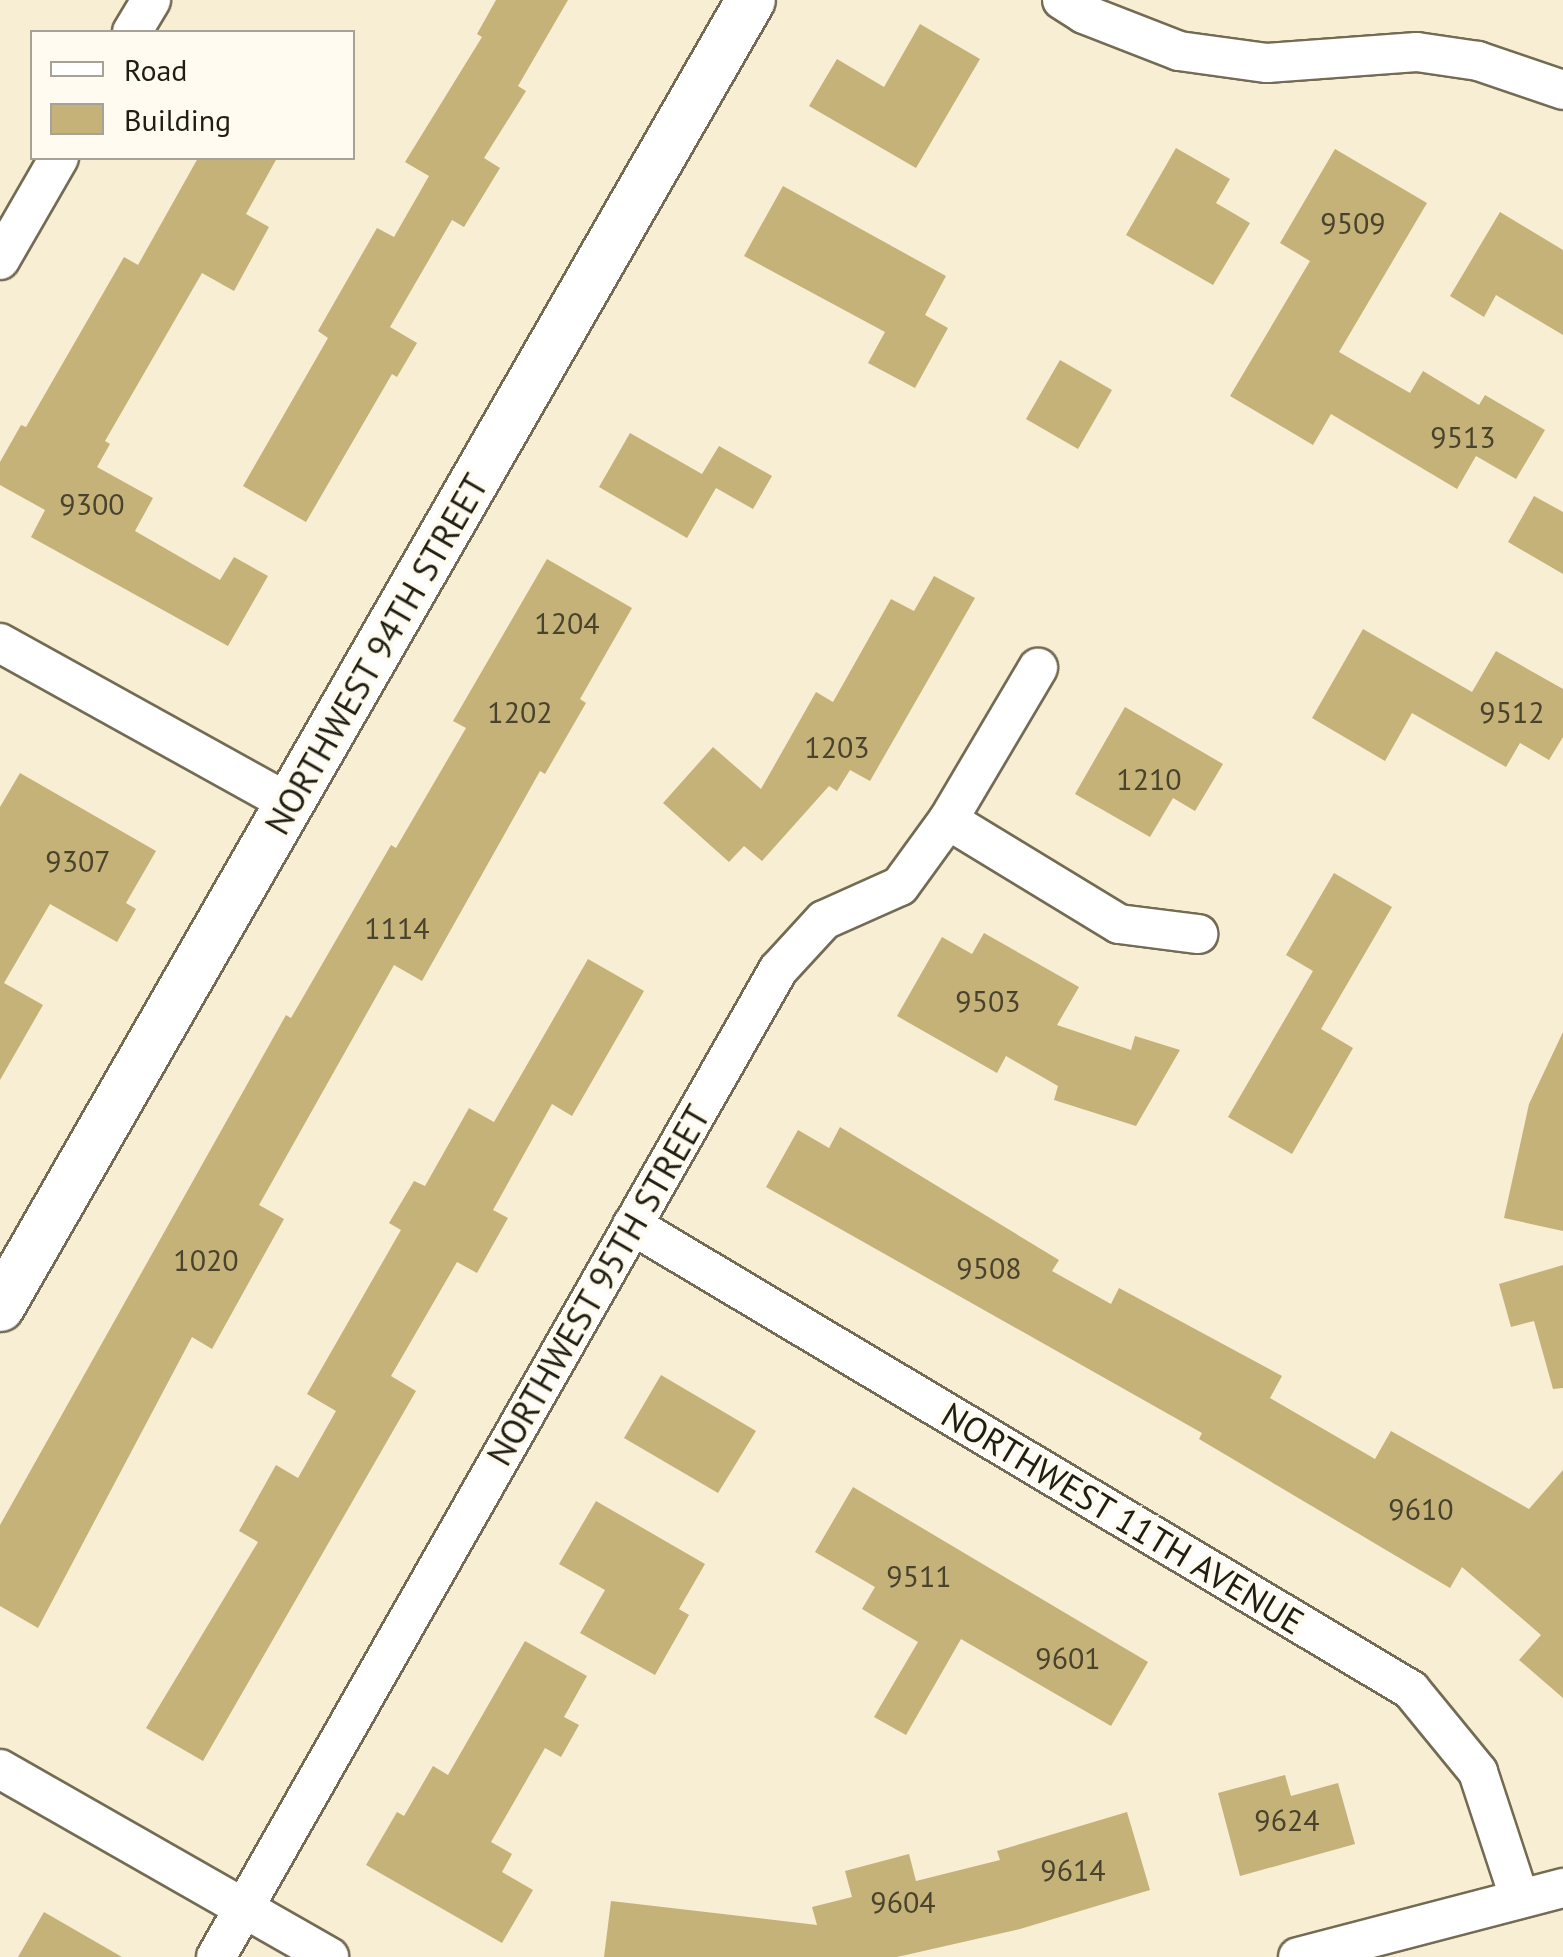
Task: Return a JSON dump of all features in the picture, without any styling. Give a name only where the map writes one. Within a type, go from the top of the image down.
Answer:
[{"type":"street","points":[[133,30],[151,0]]},
{"type":"street","name":"NORTHWEST 94TH STREET","points":[[0,1307],[751,0]]},
{"type":"street","points":[[1062,0],[1084,14],[1179,51],[1267,63],[1417,52],[1478,61],[1563,90]]},
{"type":"street","points":[[0,260],[58,160]]},
{"type":"street","points":[[0,643],[290,804]]},
{"type":"street","name":"NORTHWEST 95TH STREET","points":[[216,1957],[788,956],[824,920],[900,886],[948,820],[1038,668]]},
{"type":"street","points":[[948,820],[1119,924],[1198,934]]},
{"type":"street","name":"NORTHWEST 11TH AVENUE","points":[[632,1225],[1410,1690],[1478,1772],[1519,1897]]},
{"type":"street","points":[[0,1769],[329,1957]]},
{"type":"street","points":[[1298,1957],[1563,1888]]},
{"type":"building","points":[[496,0],[568,0],[518,86],[526,91],[484,158],[500,168],[464,227],[452,220],[390,327],[417,343],[397,377],[392,374],[306,522],[243,486],[328,338],[318,331],[377,228],[394,237],[429,176],[405,162],[482,37],[477,34]]},
{"type":"building","points":[[920,24],[980,59],[916,168],[809,106],[837,59],[884,87]]},
{"type":"building","points":[[1176,148],[1230,179],[1216,203],[1250,223],[1213,285],[1126,235]]},
{"type":"building","points":[[1335,149],[1427,203],[1339,352],[1410,393],[1423,371],[1479,405],[1485,395],[1545,430],[1516,479],[1476,456],[1457,489],[1331,414],[1313,445],[1230,396],[1310,261],[1280,243]]},
{"type":"building","points":[[197,160],[276,160],[246,214],[269,227],[234,291],[202,273],[105,441],[110,444],[97,467],[153,498],[135,531],[220,580],[234,557],[268,576],[228,646],[31,537],[45,510],[0,485],[0,462],[21,425],[26,427],[124,257],[138,265]]},
{"type":"building","points":[[783,186],[946,276],[925,315],[948,328],[915,388],[868,363],[885,332],[744,256]]},
{"type":"building","points":[[1500,212],[1563,250],[1563,335],[1496,295],[1484,317],[1450,296]]},
{"type":"building","points":[[1060,360],[1112,390],[1078,449],[1026,419]]},
{"type":"building","points":[[630,433],[702,474],[719,446],[772,476],[753,509],[716,488],[687,538],[599,487]]},
{"type":"building","points":[[1534,496],[1563,512],[1563,574],[1508,542]]},
{"type":"building","points":[[547,559],[632,608],[580,699],[586,703],[545,774],[540,771],[422,981],[394,965],[259,1205],[284,1219],[212,1349],[192,1337],[38,1628],[0,1606],[0,1525],[286,1015],[291,1018],[391,845],[396,848],[466,728],[453,721]]},
{"type":"building","points":[[934,576],[975,598],[870,781],[850,770],[837,791],[829,786],[762,861],[744,846],[729,862],[663,803],[713,747],[761,789],[816,692],[833,702],[891,599],[914,611]]},
{"type":"building","points":[[1363,629],[1472,692],[1496,651],[1563,689],[1563,737],[1549,760],[1520,743],[1506,767],[1412,713],[1385,761],[1312,718]]},
{"type":"building","points":[[1125,707],[1223,764],[1195,811],[1173,798],[1150,837],[1075,794]]},
{"type":"building","points":[[20,773],[156,851],[126,903],[136,909],[117,942],[50,904],[4,983],[43,1005],[0,1080],[0,807]]},
{"type":"building","points":[[1334,873],[1392,907],[1321,1029],[1353,1048],[1292,1154],[1228,1117],[1313,971],[1286,955]]},
{"type":"building","points":[[984,933],[1079,987],[1057,1025],[1131,1050],[1135,1036],[1180,1050],[1136,1126],[1054,1100],[1058,1086],[1006,1056],[997,1073],[897,1016],[942,937],[972,954]]},
{"type":"building","points":[[588,959],[644,991],[572,1116],[552,1104],[493,1210],[508,1218],[477,1273],[457,1262],[391,1376],[416,1391],[203,1761],[146,1728],[258,1542],[239,1531],[276,1465],[298,1478],[336,1411],[307,1394],[401,1230],[389,1223],[414,1181],[425,1186],[469,1108],[494,1122]]},
{"type":"building","points":[[1563,1032],[1563,1231],[1504,1218],[1529,1104]]},
{"type":"building","points":[[840,1127],[1059,1260],[1052,1271],[1111,1304],[1119,1288],[1282,1376],[1270,1398],[1375,1459],[1391,1431],[1529,1509],[1563,1470],[1563,1698],[1519,1660],[1541,1635],[1462,1567],[1450,1588],[1199,1439],[1202,1433],[766,1187],[798,1130],[829,1148]]},
{"type":"building","points":[[1563,1265],[1563,1388],[1553,1389],[1534,1321],[1511,1327],[1499,1284]]},
{"type":"building","points":[[661,1375],[756,1431],[718,1493],[624,1438]]},
{"type":"building","points":[[853,1487],[1148,1662],[1111,1726],[961,1639],[906,1735],[874,1717],[918,1642],[862,1609],[875,1587],[815,1552]]},
{"type":"building","points":[[596,1501],[705,1564],[679,1609],[689,1615],[655,1675],[580,1633],[605,1590],[559,1564]]},
{"type":"building","points":[[525,1641],[587,1676],[564,1717],[579,1725],[561,1757],[545,1748],[491,1842],[512,1854],[502,1872],[533,1890],[502,1943],[366,1865],[397,1812],[404,1816],[433,1766],[448,1775]]},
{"type":"building","points":[[1285,1775],[1291,1796],[1338,1783],[1355,1844],[1240,1876],[1218,1793]]},
{"type":"building","points":[[1127,1812],[1150,1890],[1020,1929],[897,1957],[604,1957],[611,1901],[817,1925],[812,1907],[852,1897],[845,1871],[909,1854],[916,1881],[1000,1860],[997,1851]]},
{"type":"building","points":[[44,1912],[122,1957],[18,1957]]}]
